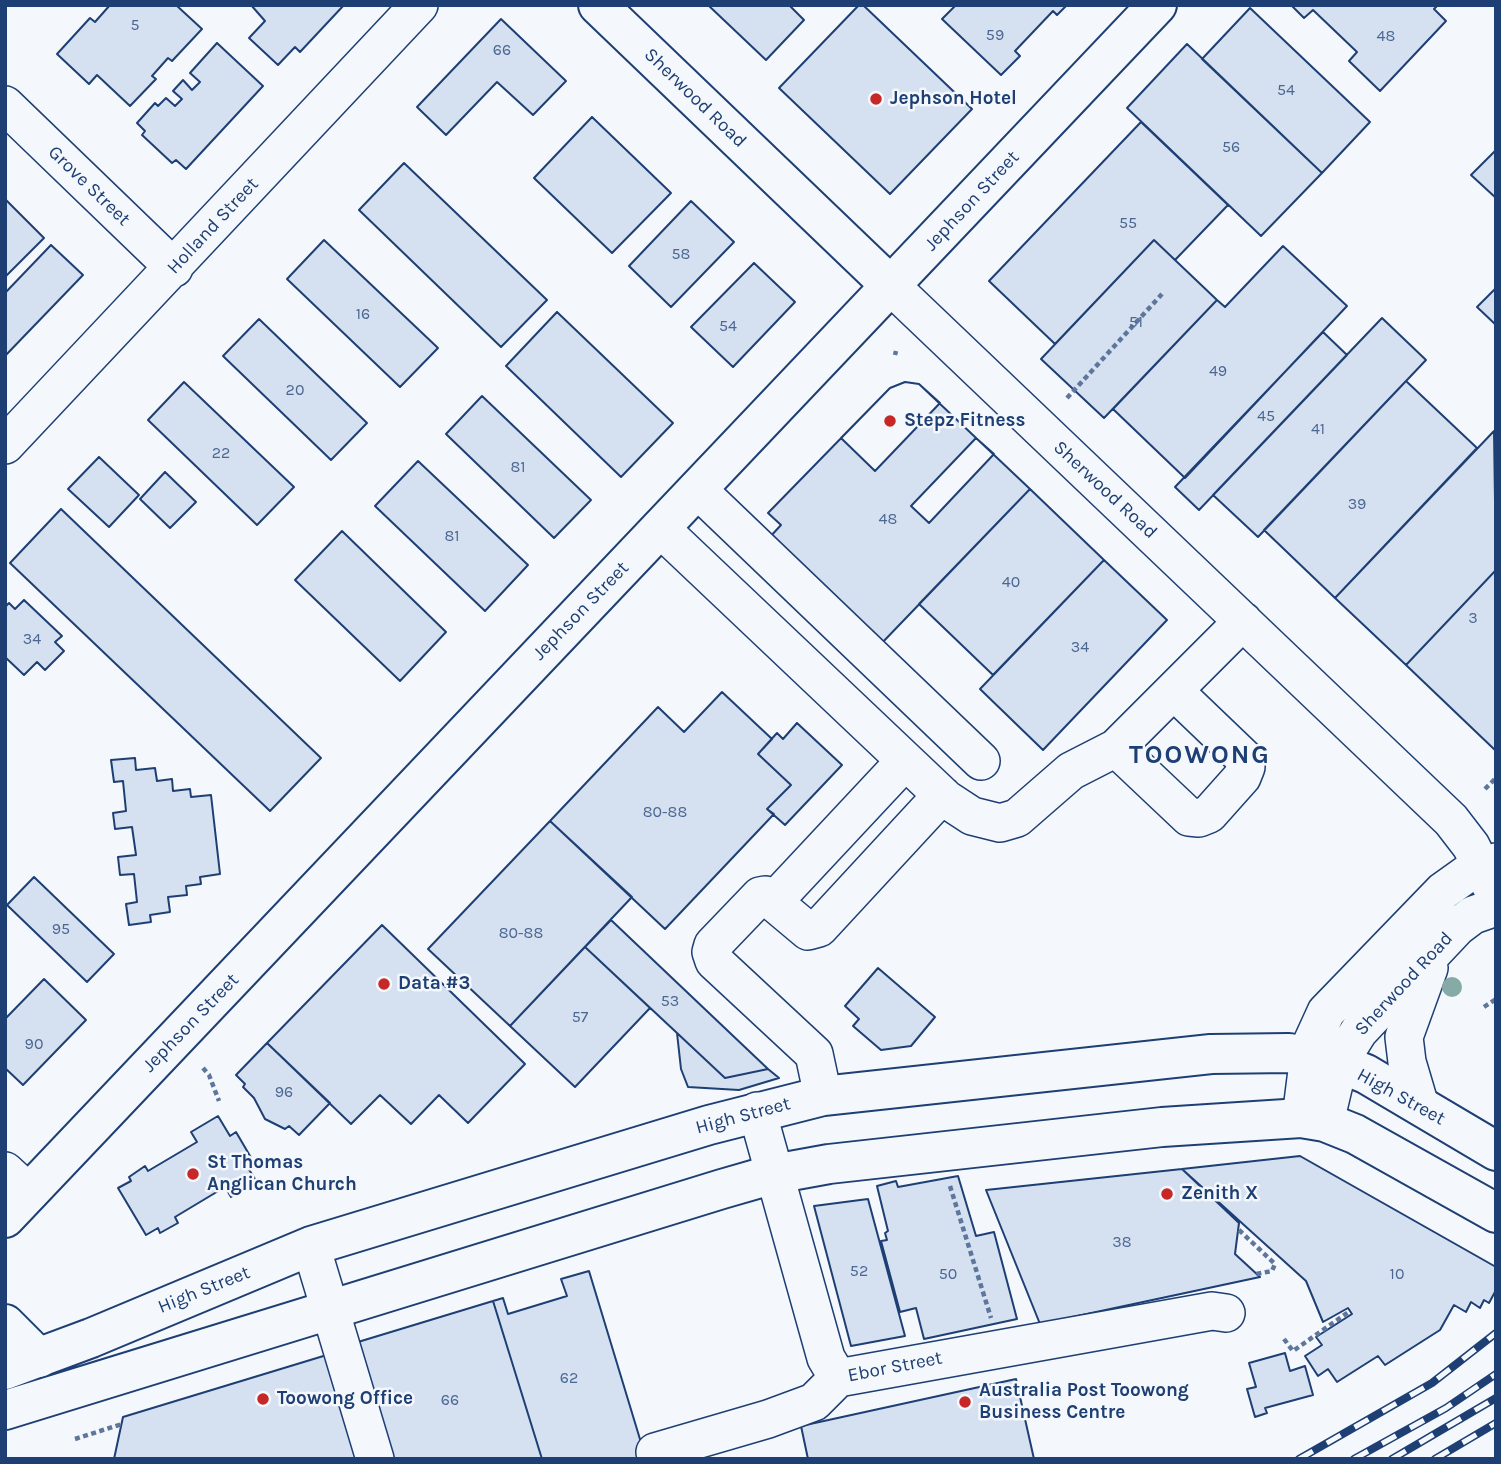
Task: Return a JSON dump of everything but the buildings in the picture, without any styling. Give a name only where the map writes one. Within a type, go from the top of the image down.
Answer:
[{"type":"main road","name":"Sherwood Road","points":[[598,5],[891,286]]},
{"type":"main road","name":"Jephson Street","points":[[13,1194],[660,528],[1157,5]]},
{"type":"main road","name":"High Street","points":[[22,1364],[311,1246],[757,1111],[823,1096],[1211,1054],[1324,1060],[1366,1074],[1496,1151]]},
{"type":"main road","points":[[5,1410],[775,1174],[829,1164],[1264,1118],[1313,1120],[1355,1134],[1496,1213]]},
{"type":"main road","points":[[5,1324],[22,1364]]},
{"type":"street","name":"Holland Street","points":[[5,445],[419,5]]},
{"type":"street","name":"Grove Street","points":[[5,105],[174,268]]},
{"type":"street","name":"Sherwood Road","points":[[891,286],[1451,820],[1491,875],[1443,891],[1331,1006],[1316,1029],[1324,1060],[1313,1120]]},
{"type":"street","points":[[697,489],[981,761]]},
{"type":"street","points":[[660,528],[942,795],[972,816],[1000,823],[1017,818],[1060,778],[1116,748],[1243,621]]},
{"type":"street","points":[[1116,748],[1189,817],[1199,818],[1209,814],[1242,777],[1245,759],[1174,691]]},
{"type":"street","points":[[775,900],[905,761]]},
{"type":"street","points":[[823,1096],[814,1054],[714,961],[711,952],[713,945],[765,894],[808,931],[820,928],[942,795]]},
{"type":"street","name":"Sherwood Road","points":[[1324,1060],[1364,1025],[1439,944],[1473,915],[1496,907]]},
{"type":"street","points":[[1420,1106],[1405,1054],[1405,1028],[1439,944]]},
{"type":"street","name":"Ebor Street","points":[[757,1111],[826,1358],[838,1378],[1212,1311],[1226,1313]]},
{"type":"street","points":[[311,1246],[375,1459]]},
{"type":"street","points":[[655,1452],[768,1419],[814,1402],[838,1378]]},
{"type":"path","points":[[1067,398],[1162,295]]},
{"type":"path","points":[[1485,789],[1496,778]]},
{"type":"path","points":[[1484,1007],[1496,999]]},
{"type":"path","points":[[203,1068],[209,1075],[219,1101]]},
{"type":"path","points":[[949,1181],[991,1319]]},
{"type":"path","points":[[1239,1230],[1275,1264],[1272,1271],[1256,1274]]},
{"type":"path","points":[[1284,1339],[1293,1351],[1350,1311]]},
{"type":"path","points":[[108,1429],[110,1419]]},
{"type":"path","points":[[75,1440],[122,1424]]},
{"type":"railway","points":[[1299,1459],[1432,1383],[1496,1333]]},
{"type":"railway","points":[[1354,1459],[1446,1408],[1496,1374]]},
{"type":"railway","points":[[1392,1459],[1496,1398]]},
{"type":"railway","points":[[1435,1459],[1496,1423]]},
{"type":"place","name":"Jephson Hotel","points":[[876,99]]},
{"type":"place","name":"Stepz Fitness","points":[[890,421]]},
{"type":"place","name":"Data #3","points":[[384,984]]},
{"type":"place","name":"St Thomas Anglican Church","points":[[193,1174]]},
{"type":"place","name":"Zenith X","points":[[1167,1194]]},
{"type":"place","name":"Toowong Office","points":[[263,1399]]},
{"type":"place","name":"Australia Post Toowong Business Centre","points":[[965,1402]]},
{"type":"district","name":"TOOWONG","points":[[1200,756]]}]
